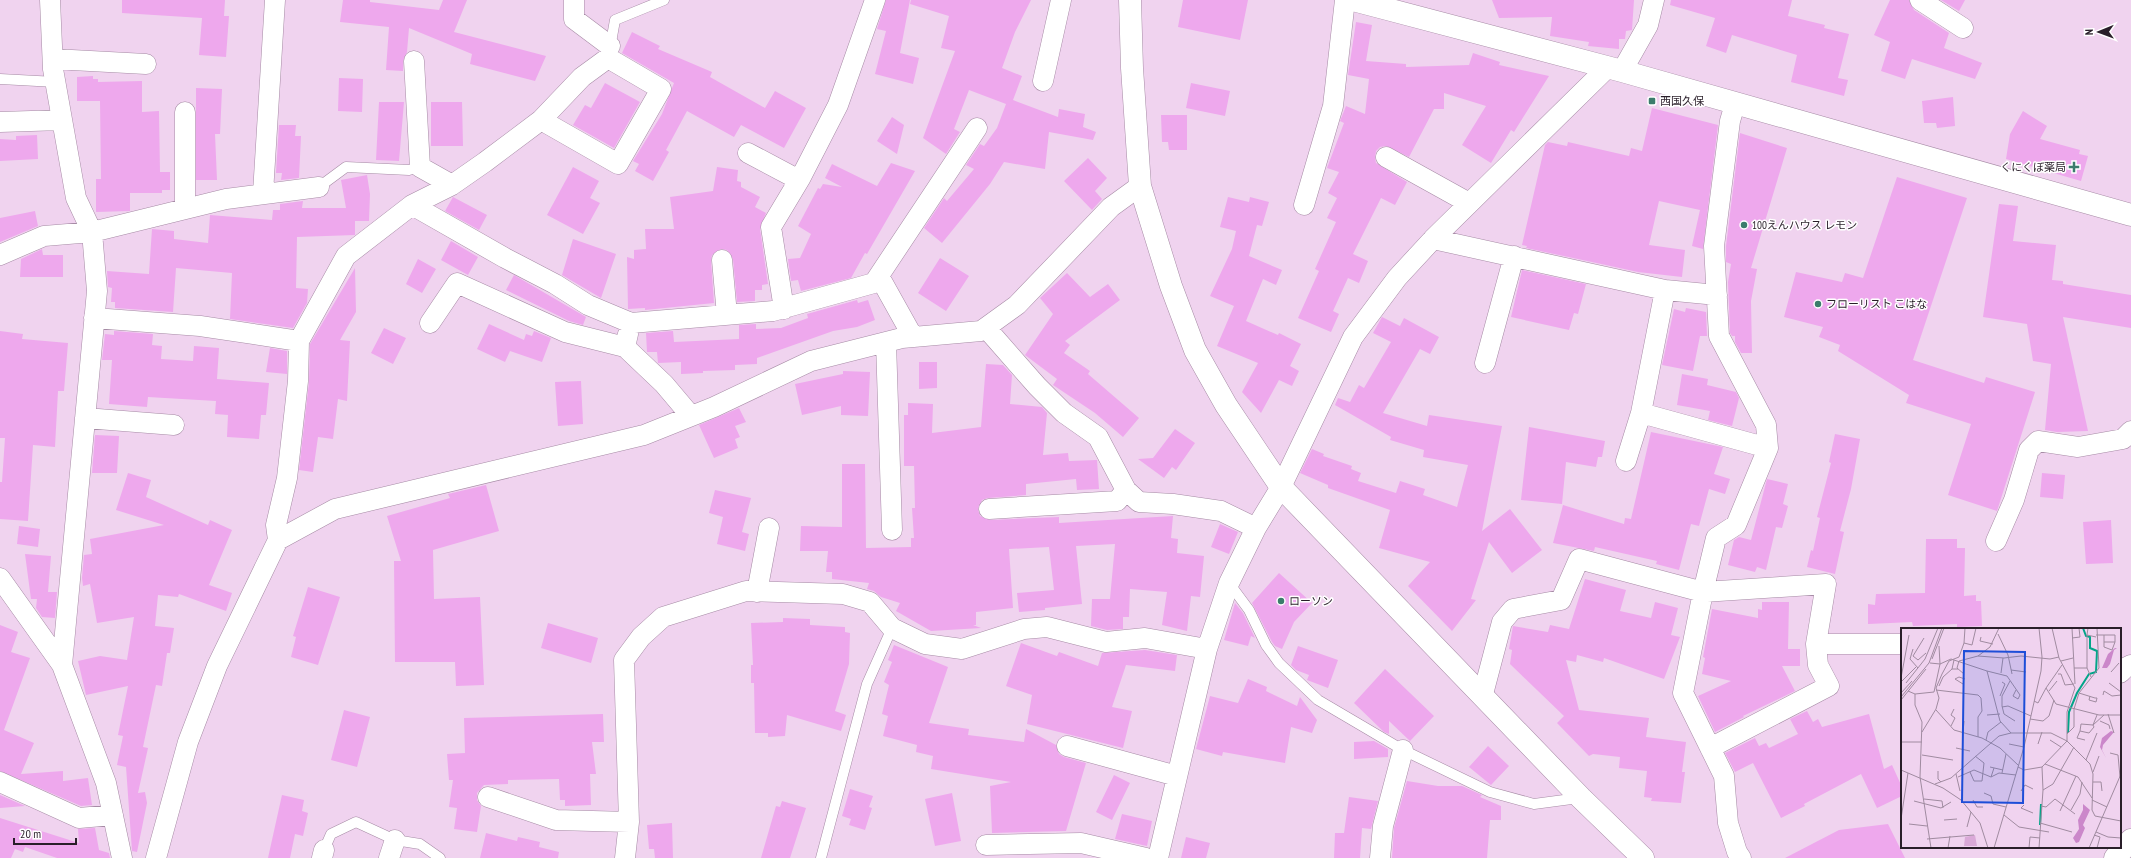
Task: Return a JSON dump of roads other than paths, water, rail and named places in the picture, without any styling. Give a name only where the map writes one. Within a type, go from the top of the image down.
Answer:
[{"type":"main road","points":[[1130,0],[1132,68],[1140,186],[1171,286],[1195,350],[1226,405],[1281,487],[1483,694],[1581,798],[1643,858]]},
{"type":"main road","points":[[1353,0],[1614,70],[2131,215]]},
{"type":"main road","points":[[2115,858],[2131,840]]},
{"type":"street","points":[[50,0],[53,60],[62,120],[76,198],[92,232],[97,291],[62,664]]},
{"type":"street","points":[[263,193],[275,0]]},
{"type":"street","points":[[541,120],[618,164],[661,89],[609,52],[574,19],[574,0]]},
{"type":"street","points":[[784,309],[771,228],[799,180],[838,105],[874,0]]},
{"type":"street","points":[[1043,81],[1061,0]]},
{"type":"street","points":[[1304,206],[1333,106],[1345,0]]},
{"type":"street","points":[[1158,858],[1207,649],[1230,583],[1256,528],[1281,487],[1353,337],[1397,278],[1433,239],[1469,203],[1614,70],[1648,25],[1654,0]]},
{"type":"street","points":[[1920,0],[1963,28]]},
{"type":"street","points":[[156,858],[188,742],[217,666],[278,540],[276,525],[287,478],[298,381],[299,341],[346,256],[412,205],[452,185],[541,120],[582,77],[609,52]]},
{"type":"street","points":[[53,60],[146,64]]},
{"type":"street","points":[[414,61],[420,167],[452,185]]},
{"type":"street","points":[[1735,104],[1730,121],[1714,246],[1719,336],[1766,425],[1768,448],[1736,525],[1716,538],[1703,592],[1683,693],[1724,776],[1728,823],[1736,852],[1741,858]]},
{"type":"street","points":[[185,209],[186,112]]},
{"type":"street","points":[[0,122],[62,120]]},
{"type":"street","points":[[412,205],[505,258],[555,284],[588,305],[631,323],[784,309],[874,283],[976,128]]},
{"type":"street","points":[[748,153],[799,180]]},
{"type":"street","points":[[1386,157],[1469,203]]},
{"type":"street","points":[[278,540],[335,509],[644,435],[691,416],[811,361],[886,342],[913,337],[981,331],[987,328],[1017,304],[1111,207],[1140,186]]},
{"type":"street","points":[[0,255],[44,236],[92,232],[226,199],[263,193],[319,187]]},
{"type":"street","points":[[1433,239],[1666,290],[1717,295]]},
{"type":"street","points":[[1485,363],[1514,256]]},
{"type":"street","points":[[722,260],[726,315]]},
{"type":"street","points":[[879,276],[913,337]]},
{"type":"street","points":[[430,323],[456,283],[565,332],[624,347],[664,384],[691,416]]},
{"type":"street","points":[[1626,461],[1641,413],[1666,290]]},
{"type":"street","points":[[94,318],[200,326],[299,341]]},
{"type":"street","points":[[624,347],[631,323]]},
{"type":"street","points":[[987,328],[1037,386],[1064,412],[1098,437],[1126,490],[1139,502],[1173,504],[1221,511],[1256,528]]},
{"type":"street","points":[[886,342],[892,530]]},
{"type":"street","points":[[1641,413],[1768,448]]},
{"type":"street","points":[[85,418],[174,425]]},
{"type":"street","points":[[1996,542],[2014,500],[2028,450],[2038,441],[2078,446],[2128,438]]},
{"type":"street","points":[[989,509],[1117,501],[1126,490]]},
{"type":"street","points":[[757,592],[770,528]]},
{"type":"street","points":[[1483,694],[1502,622],[1514,609],[1561,600],[1579,559],[1703,592],[1826,584],[1816,644],[1818,665],[1829,686],[1710,748]]},
{"type":"street","points":[[0,578],[62,664],[106,783],[122,858]]},
{"type":"street","points":[[625,858],[629,822],[624,660],[641,637],[663,617],[746,591],[842,594],[870,602],[892,628],[925,644],[962,649],[1024,629],[1047,627],[1106,642],[1145,638],[1207,649]]},
{"type":"street","points":[[1816,644],[1901,644]]},
{"type":"street","points":[[2121,672],[2131,665]]},
{"type":"street","points":[[1067,746],[1177,776]]},
{"type":"street","points":[[1380,858],[1383,826],[1403,750]]},
{"type":"street","points":[[0,782],[79,818],[113,815]]},
{"type":"street","points":[[488,798],[556,820],[629,822]]},
{"type":"street","points":[[986,845],[1081,843],[1146,858]]},
{"type":"lane","points":[[609,52],[615,20],[664,0]]},
{"type":"lane","points":[[0,79],[56,82]]},
{"type":"lane","points":[[319,187],[346,166],[410,170],[420,167]]},
{"type":"lane","points":[[1230,583],[1249,610],[1266,646],[1284,668],[1318,700],[1403,750],[1490,792],[1534,804],[1581,798]]},
{"type":"lane","points":[[821,858],[867,684],[892,628]]},
{"type":"lane","points":[[323,854],[331,834],[356,822],[392,849],[420,844],[440,858]]},
{"type":"place","name":"西国久保","points":[[1652,101]]},
{"type":"place","name":"くにくぼ薬局","points":[[2074,167]]},
{"type":"place","name":"100えんハウス レモン","points":[[1744,225]]},
{"type":"place","name":"フローリスト こはな","points":[[1818,304]]},
{"type":"place","name":"ローソン","points":[[1281,601]]}]
